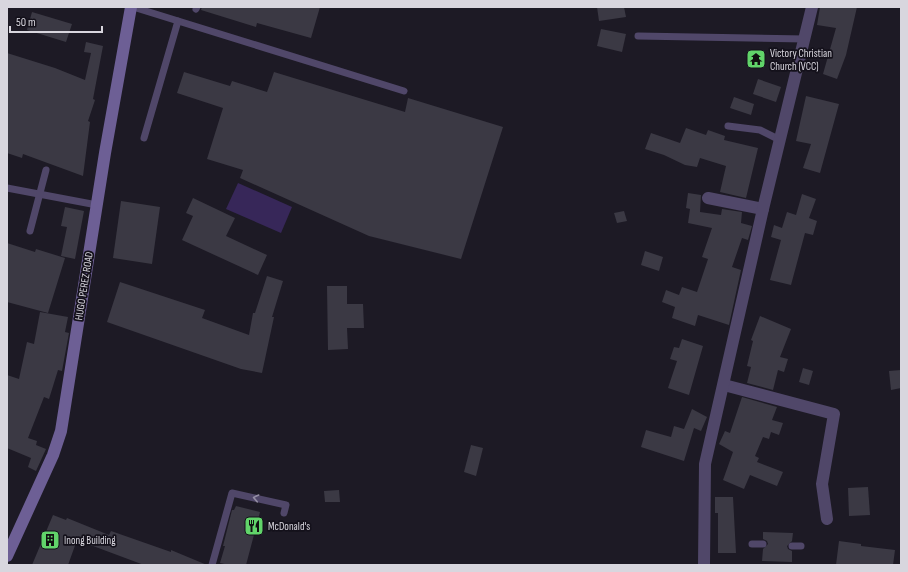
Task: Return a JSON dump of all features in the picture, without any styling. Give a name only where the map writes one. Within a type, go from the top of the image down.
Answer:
[{"type":"street","name":"HUGO PEREZ ROAD","points":[[7,556],[53,454],[61,431],[97,205],[132,7]]},
{"type":"street","points":[[704,565],[705,464],[763,209],[812,7]]},
{"type":"street","points":[[708,198],[763,209]]},
{"type":"street","points":[[724,385],[834,414],[822,484],[827,519]]},
{"type":"lane","points":[[132,7],[404,91]]},
{"type":"lane","points":[[144,138],[178,21]]},
{"type":"lane","points":[[638,36],[804,39]]},
{"type":"lane","points":[[728,126],[760,130],[780,140]]},
{"type":"lane","points":[[30,231],[46,170]]},
{"type":"lane","points":[[7,188],[97,205]]},
{"type":"lane","points":[[212,565],[232,493],[286,505],[284,513]]},
{"type":"lane","points":[[752,544],[763,544]]},
{"type":"lane","points":[[792,546],[800,546]]},
{"type":"shaded area","points":[[238,183],[292,207],[281,233],[226,209]]},
{"type":"building","points":[[202,7],[320,7],[311,38],[257,23],[256,27],[201,10]]},
{"type":"building","points":[[597,7],[624,7],[626,17],[599,21]]},
{"type":"building","points":[[820,7],[857,7],[846,55],[837,79],[823,74],[836,28],[817,25]]},
{"type":"building","points":[[32,12],[72,24],[66,42],[27,30]]},
{"type":"building","points":[[601,29],[626,34],[622,52],[597,46]]},
{"type":"building","points":[[86,42],[103,46],[93,99],[95,100],[88,121],[90,122],[83,176],[23,154],[22,158],[7,153],[7,53],[55,68],[85,80],[91,53],[84,52]]},
{"type":"building","points":[[184,72],[230,86],[232,81],[267,92],[274,72],[405,112],[408,98],[503,127],[461,259],[369,236],[240,178],[243,170],[207,159],[223,108],[177,93]]},
{"type":"building","points":[[758,79],[781,87],[776,102],[753,94]]},
{"type":"building","points":[[806,96],[839,104],[820,173],[803,168],[811,144],[796,141]]},
{"type":"building","points":[[734,97],[754,104],[751,115],[730,108]]},
{"type":"building","points":[[686,128],[706,135],[708,130],[725,136],[724,140],[758,148],[746,198],[720,192],[726,166],[700,158],[697,167],[685,165],[664,155],[645,149],[651,133],[680,143]]},
{"type":"building","points":[[688,193],[701,195],[700,212],[721,215],[722,209],[742,212],[741,223],[752,226],[748,240],[742,238],[732,267],[741,270],[729,325],[698,315],[695,326],[672,318],[675,307],[662,302],[666,290],[679,295],[682,287],[697,292],[708,259],[702,257],[712,228],[688,223],[690,209],[686,208]]},
{"type":"building","points":[[802,194],[816,199],[809,218],[817,221],[813,235],[805,233],[791,285],[770,280],[781,240],[771,237],[774,225],[782,228],[787,212],[796,215]]},
{"type":"building","points":[[193,198],[235,218],[226,236],[267,255],[258,275],[182,240],[193,216],[186,213]]},
{"type":"building","points":[[121,201],[160,207],[152,264],[113,258]]},
{"type":"building","points":[[65,207],[84,211],[75,259],[61,256],[67,227],[61,226]]},
{"type":"building","points":[[624,211],[627,221],[617,223],[614,213]]},
{"type":"building","points":[[7,243],[35,252],[36,249],[65,258],[48,313],[7,302]]},
{"type":"building","points":[[645,251],[663,257],[659,271],[641,265]]},
{"type":"building","points":[[267,276],[283,281],[272,317],[274,317],[262,373],[241,369],[107,322],[120,282],[205,310],[202,318],[249,335],[253,313],[255,313]]},
{"type":"building","points":[[327,286],[347,286],[347,304],[363,304],[364,328],[347,328],[348,349],[328,350]]},
{"type":"building","points":[[40,312],[68,317],[65,332],[69,333],[62,371],[58,370],[49,399],[44,397],[28,438],[37,441],[36,445],[46,449],[36,471],[28,467],[31,458],[7,448],[7,375],[19,379],[27,342],[34,344]]},
{"type":"building","points":[[760,316],[791,329],[780,357],[788,359],[784,372],[778,370],[773,390],[747,383],[751,367],[747,366],[753,341],[751,340]]},
{"type":"building","points":[[682,339],[703,346],[689,395],[668,388],[677,361],[670,359],[674,347],[679,348]]},
{"type":"building","points":[[803,368],[813,371],[809,385],[799,382]]},
{"type":"building","points":[[901,370],[901,388],[891,390],[889,371]]},
{"type":"building","points":[[742,397],[777,407],[772,420],[783,423],[779,435],[771,432],[769,439],[763,437],[755,456],[759,458],[757,462],[783,472],[777,486],[750,475],[744,489],[723,480],[733,452],[719,444],[725,431],[730,433]]},
{"type":"building","points":[[692,409],[707,417],[701,431],[694,428],[684,461],[641,447],[646,430],[671,437],[674,426],[684,429]]},
{"type":"building","points":[[471,445],[483,448],[476,476],[464,472]]},
{"type":"building","points":[[868,487],[870,515],[849,516],[848,488]]},
{"type":"building","points":[[339,490],[340,502],[325,502],[324,491]]},
{"type":"building","points":[[715,497],[733,497],[736,553],[718,553],[718,513],[715,513]]},
{"type":"building","points":[[236,506],[260,512],[246,565],[229,565],[220,563],[232,510],[234,510]]},
{"type":"building","points":[[53,515],[66,520],[67,518],[109,535],[111,531],[171,552],[171,550],[207,565],[144,565],[77,540],[68,565],[32,565]]},
{"type":"building","points":[[763,532],[793,533],[792,541],[787,546],[788,549],[792,551],[792,562],[762,561],[763,549],[768,544],[767,541],[763,539]]},
{"type":"building","points":[[839,541],[861,544],[861,546],[895,550],[893,565],[836,565]]},
{"type":"place","name":"Victory Christian Church (VCC)","points":[[756,59]]},
{"type":"place","name":"McDonald's","points":[[254,526]]},
{"type":"place","name":"Inong Building","points":[[50,540]]}]
